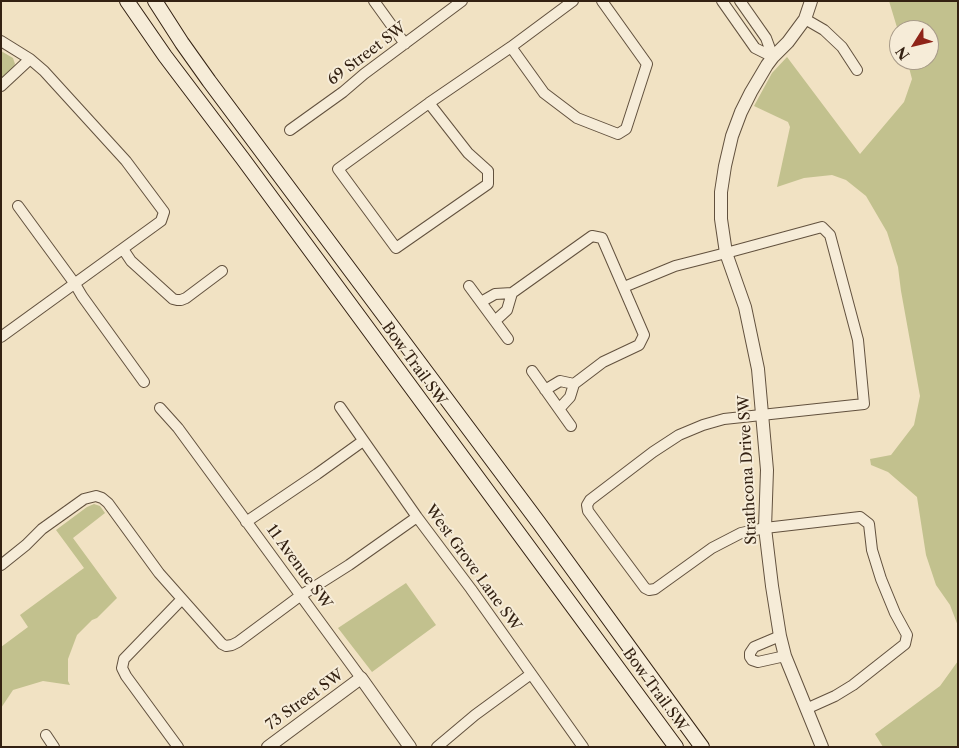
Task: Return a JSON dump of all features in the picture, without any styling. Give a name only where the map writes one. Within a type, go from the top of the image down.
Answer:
[{"type":"main road","name":"Bow Trail SW","points":[[127,1],[165,56],[261,183],[676,747]]},
{"type":"main road","name":"Bow Trail SW","points":[[155,1],[209,81],[539,523],[702,747]]},
{"type":"street","points":[[374,1],[405,44]]},
{"type":"street","name":"69 Street SW","points":[[290,130],[462,1]]},
{"type":"street","points":[[429,103],[468,153],[488,171],[488,184],[396,248],[338,169],[429,103],[573,1]]},
{"type":"street","points":[[511,46],[544,93],[577,118],[618,134],[626,129],[648,64],[602,1]]},
{"type":"street","points":[[722,1],[755,48],[773,57]]},
{"type":"street","points":[[740,1],[766,38],[773,57]]},
{"type":"street","name":"Strathcona Drive SW","points":[[811,1],[805,19],[788,42],[773,57],[741,112],[732,136],[729,151],[721,192],[720,219],[726,253],[745,307],[758,369],[767,470],[765,528],[780,636],[785,656],[822,747]]},
{"type":"street","points":[[805,19],[824,30],[842,47],[857,70]]},
{"type":"street","points":[[1,42],[44,71],[126,161],[164,212],[161,221],[1,338]]},
{"type":"street","points":[[1,86],[30,60]]},
{"type":"street","points":[[18,206],[144,382]]},
{"type":"street","points":[[624,287],[675,266],[822,227],[830,235],[858,340],[864,404],[724,419],[703,425],[679,435],[653,452],[590,500],[587,505],[588,511],[616,550],[645,588],[649,590],[655,589],[712,548],[741,533],[765,528],[860,517],[869,524],[872,550],[881,579],[895,613],[907,635],[905,644],[853,685],[835,696],[806,708]]},
{"type":"street","points":[[481,302],[495,294],[512,293],[592,236],[602,238],[644,335],[639,345],[603,362],[574,384],[570,397],[559,409]]},
{"type":"street","points":[[123,249],[131,261],[173,299],[177,300],[186,298],[222,271]]},
{"type":"street","points":[[470,286],[508,339]]},
{"type":"street","points":[[495,321],[507,310],[512,293]]},
{"type":"street","points":[[532,372],[571,426]]},
{"type":"street","points":[[545,390],[560,381],[574,384]]},
{"type":"street","name":"West Grove Lane SW","points":[[340,407],[362,441],[583,747]]},
{"type":"street","name":"11 Avenue SW","points":[[160,408],[178,428],[410,747]]},
{"type":"street","points":[[246,522],[362,441]]},
{"type":"street","points":[[1,565],[26,545],[42,528],[84,499],[96,496],[102,498],[108,503],[156,570],[222,644],[226,646],[238,642],[300,596],[350,565],[417,517]]},
{"type":"street","points":[[178,747],[122,668],[124,659],[182,599]]},
{"type":"street","points":[[780,636],[754,647],[750,657],[758,662],[785,656]]},
{"type":"street","points":[[437,747],[475,715],[531,674]]},
{"type":"street","name":"73 Street SW","points":[[268,747],[361,678]]},
{"type":"street","points":[[46,735],[54,747]]},
{"type":"shaded area","points":[[889,1],[958,1],[958,626],[950,605],[936,585],[926,555],[917,497],[888,472],[871,465],[870,459],[891,455],[914,425],[920,396],[898,267],[887,232],[866,196],[846,180],[832,175],[804,178],[777,187],[790,127],[788,122],[754,106],[772,73],[787,57],[860,154],[904,102],[912,79],[910,70],[939,70],[939,20],[895,20]]},
{"type":"shaded area","points":[[1,51],[13,58],[15,64],[11,71],[1,79]]},
{"type":"shaded area","points":[[94,504],[100,506],[105,513],[73,538],[117,598],[77,635],[68,659],[68,681],[70,685],[43,681],[13,690],[1,708],[1,647],[28,627],[20,615],[84,568],[56,530]]},
{"type":"shaded area","points":[[406,583],[436,625],[372,672],[338,628]]},
{"type":"shaded area","points":[[958,661],[958,747],[883,747],[875,734],[940,686]]}]
